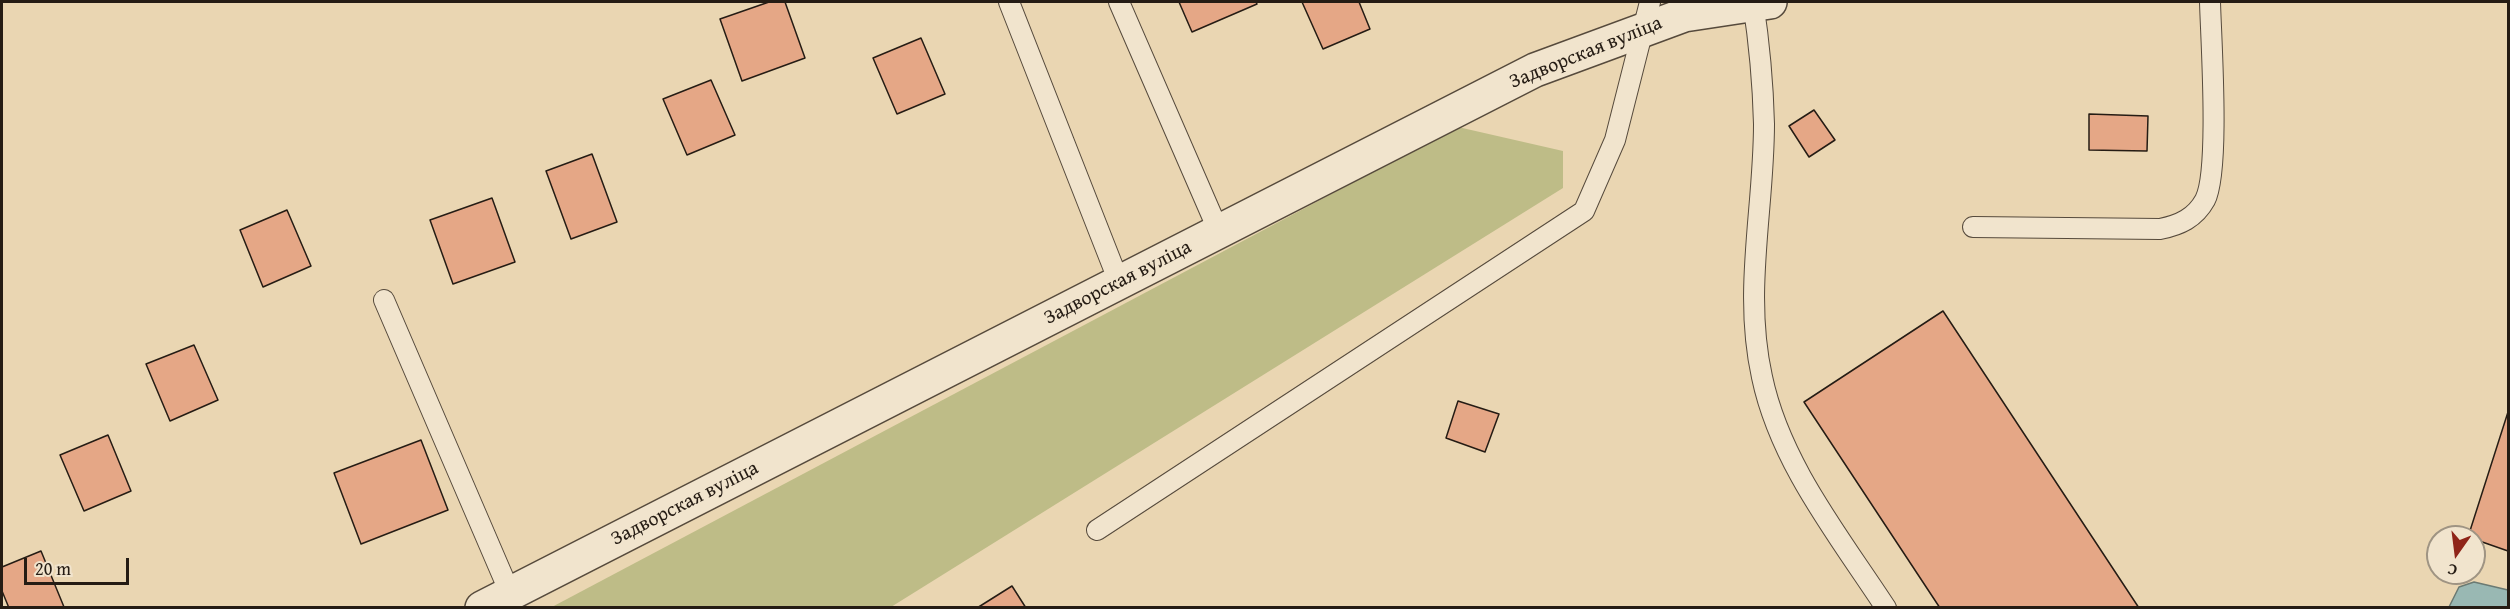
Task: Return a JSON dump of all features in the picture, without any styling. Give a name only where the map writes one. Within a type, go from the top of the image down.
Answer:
[{"type":"street","name":"Задворская вуліца","points":[[496,600],[1646,15],[1684,15],[1759,2]]},
{"type":"lane","points":[[1009,2],[1119,282]]},
{"type":"lane","points":[[1119,2],[1219,232]]},
{"type":"lane","points":[[1759,2],[1764,124],[1754,260],[1753,315],[1762,377],[1778,430],[1806,484],[1886,608]]},
{"type":"lane","points":[[1973,227],[2160,229],[2179,225],[2194,214],[2205,199],[2210,183],[2213,110],[2210,2]]},
{"type":"lane","points":[[1097,530],[1584,212],[1615,140],[1646,15]]},
{"type":"lane","points":[[384,300],[496,600]]},
{"type":"shaded area","points":[[1458,127],[1563,151],[1563,188],[891,607],[550,608]]},
{"type":"water","points":[[2486,585],[2508,590],[2508,607],[2449,607],[2459,587]]},
{"type":"building","points":[[769,2],[785,2],[805,58],[742,81],[720,19]]},
{"type":"building","points":[[1179,2],[1256,2],[1257,4],[1192,32]]},
{"type":"building","points":[[1302,2],[1359,2],[1370,29],[1323,49]]},
{"type":"building","points":[[921,38],[945,94],[897,114],[873,58]]},
{"type":"building","points":[[711,80],[735,135],[687,155],[663,99]]},
{"type":"building","points":[[1814,110],[1835,140],[1809,157],[1789,126]]},
{"type":"building","points":[[2089,114],[2148,116],[2147,151],[2089,150]]},
{"type":"building","points":[[592,154],[617,222],[571,239],[546,171]]},
{"type":"building","points":[[492,198],[515,262],[453,284],[430,220]]},
{"type":"building","points":[[287,210],[311,266],[263,287],[240,230]]},
{"type":"building","points":[[1943,311],[2139,608],[1940,608],[1804,402]]},
{"type":"building","points":[[194,345],[218,400],[170,421],[146,364]]},
{"type":"building","points":[[1458,401],[1499,414],[1485,452],[1446,438]]},
{"type":"building","points":[[2508,412],[2508,551],[2486,543],[2486,525],[2472,525]]},
{"type":"building","points":[[108,435],[131,491],[84,511],[60,455]]},
{"type":"building","points":[[421,440],[448,510],[361,544],[334,473]]},
{"type":"building","points":[[41,551],[64,607],[9,608],[2,591],[2,567]]},
{"type":"building","points":[[1012,586],[1026,608],[977,608]]}]
